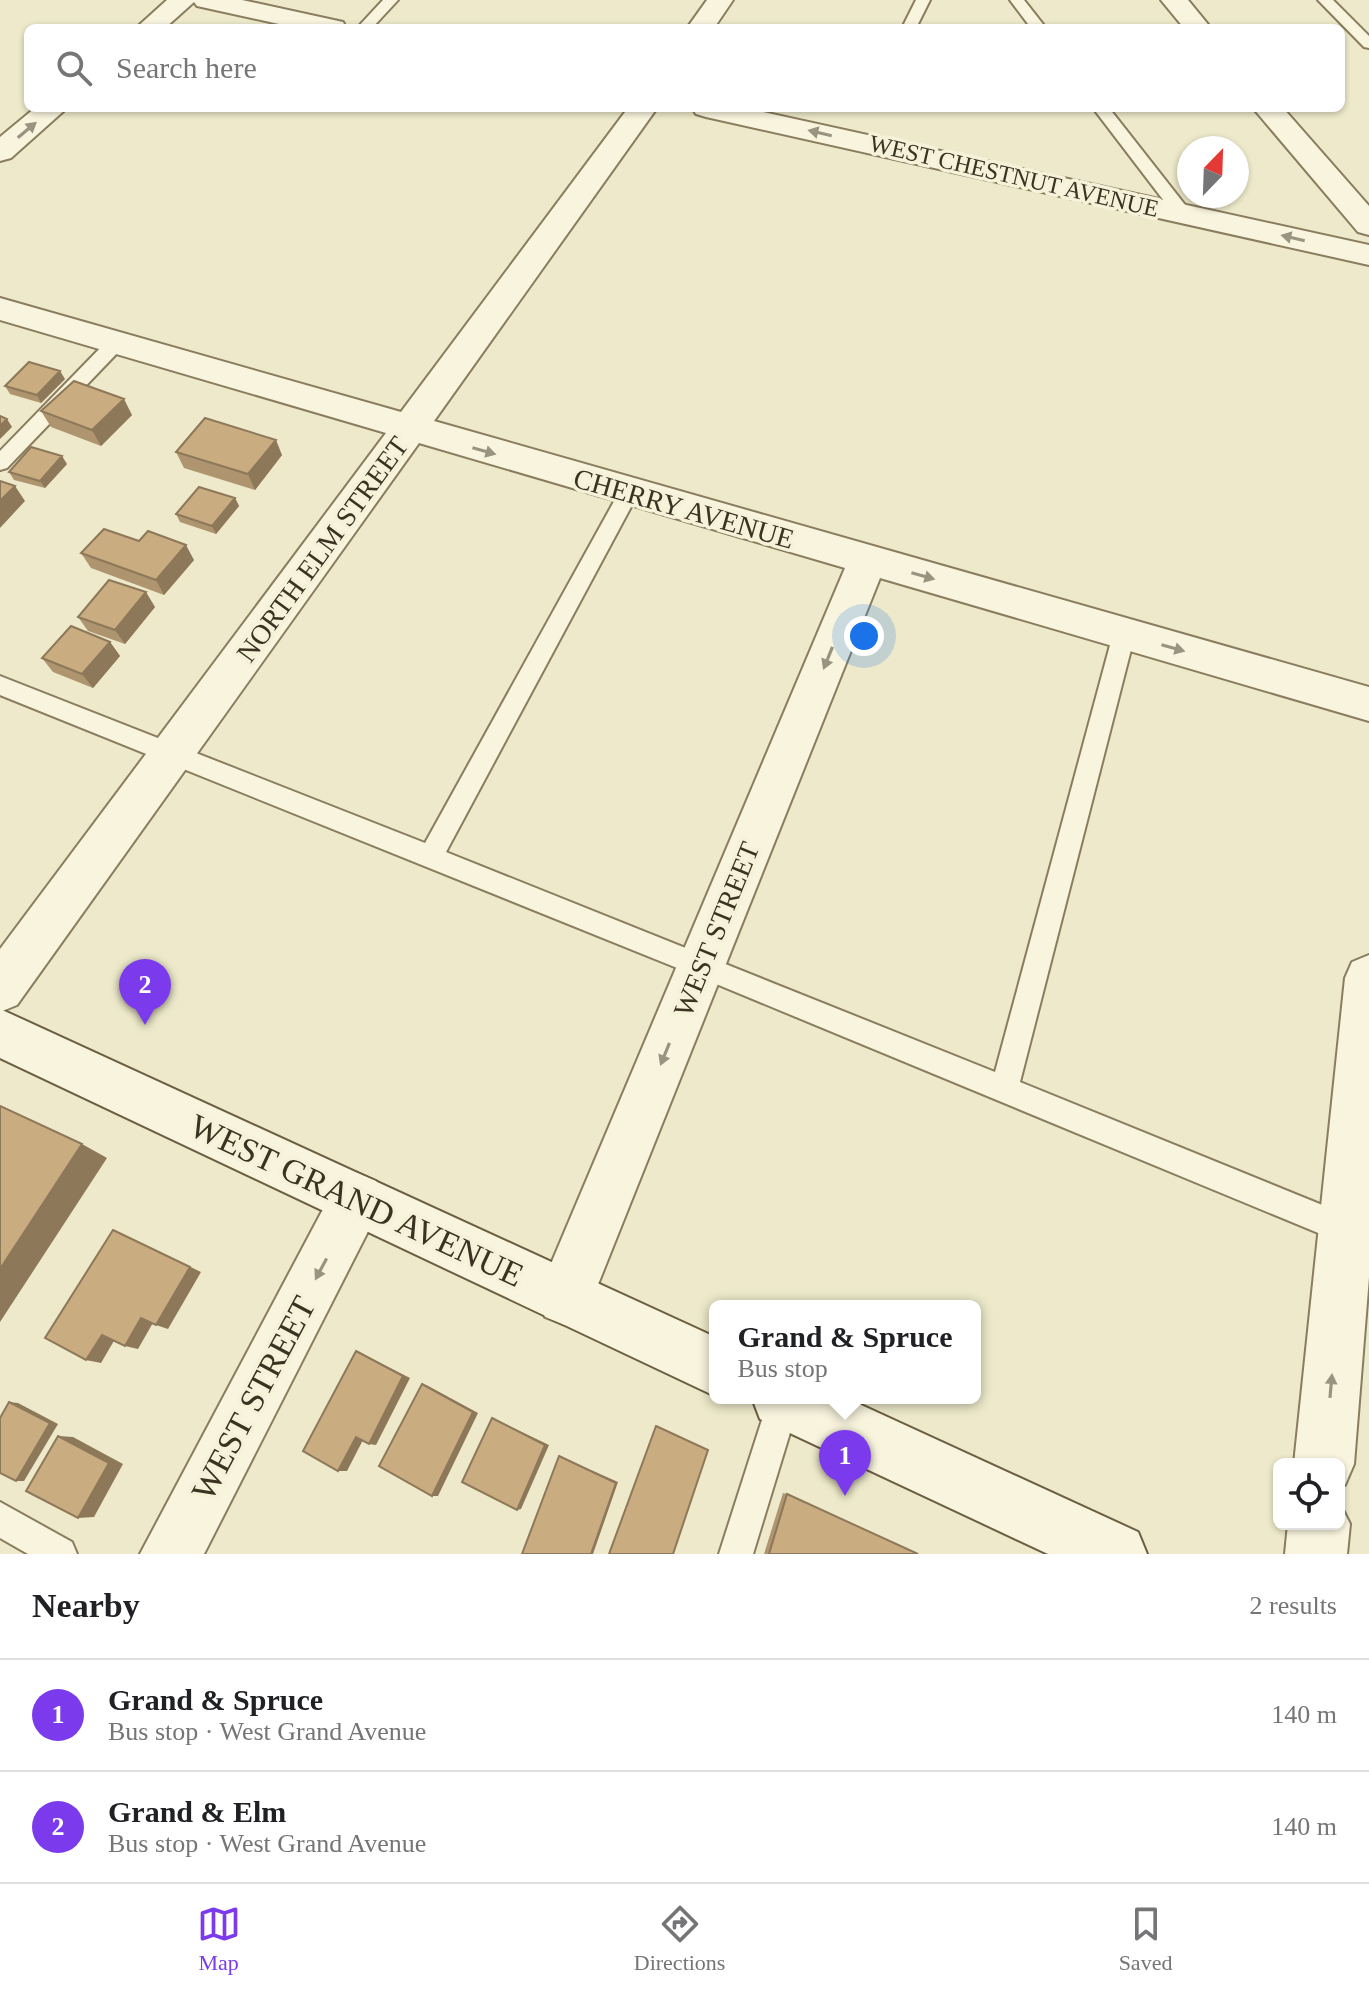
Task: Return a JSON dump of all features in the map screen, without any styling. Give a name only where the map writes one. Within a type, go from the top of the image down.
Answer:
[{"type":"street","points":[[154,24],[183,0]]},
{"type":"street","points":[[206,0],[315,24]]},
{"type":"street","points":[[703,24],[720,0]]},
{"type":"street","points":[[1174,0],[1195,24]]},
{"type":"street","points":[[0,152],[48,112]]},
{"type":"street","name":"NORTH ELM STREET","points":[[0,989],[640,112]]},
{"type":"street","name":"WEST CHESTNUT AVENUE","points":[[724,112],[1369,255]]},
{"type":"street","points":[[1270,112],[1369,225]]},
{"type":"street","name":"CHERRY AVENUE","points":[[0,309],[1369,704]]},
{"type":"street","name":"WEST STREET","points":[[565,1297],[868,560]]},
{"type":"street","points":[[1325,1458],[1357,1235],[1369,978]]},
{"type":"street","name":"WEST GRAND AVENUE","points":[[0,1033],[709,1364]]},
{"type":"street","name":"WEST STREET","points":[[171,1554],[357,1200]]},
{"type":"street","points":[[792,1404],[1080,1546]]},
{"type":"street","points":[[1316,1554],[1318,1530]]},
{"type":"lane","points":[[368,24],[391,0]]},
{"type":"lane","points":[[911,24],[923,0]]},
{"type":"lane","points":[[1017,0],[1036,24]]},
{"type":"lane","points":[[1325,0],[1369,44]]},
{"type":"lane","points":[[1104,112],[1183,214]]},
{"type":"lane","points":[[0,463],[116,343]]},
{"type":"lane","points":[[431,856],[629,492]]},
{"type":"lane","points":[[1004,1090],[1124,634]]},
{"type":"lane","points":[[0,685],[701,965],[1357,1235]]},
{"type":"lane","points":[[736,1554],[781,1404]]},
{"type":"lane","points":[[0,1519],[60,1554]]},
{"type":"building","points":[[29,362],[60,371],[37,395],[5,386]]},
{"type":"building","points":[[74,381],[124,399],[92,430],[41,411]]},
{"type":"building","points":[[205,418],[276,440],[248,474],[176,452]]},
{"type":"building","points":[[31,447],[62,456],[40,481],[9,472]]},
{"type":"building","points":[[0,481],[15,486],[0,501]]},
{"type":"building","points":[[199,487],[235,498],[212,526],[176,514]]},
{"type":"building","points":[[104,529],[139,541],[148,531],[186,545],[156,580],[81,553]]},
{"type":"building","points":[[109,580],[146,592],[115,630],[78,617]]},
{"type":"building","points":[[71,626],[110,642],[82,674],[42,658]]},
{"type":"building","points":[[0,1106],[82,1144],[0,1269]]},
{"type":"building","points":[[113,1230],[190,1267],[156,1325],[141,1318],[125,1346],[102,1335],[86,1360],[45,1338]]},
{"type":"building","points":[[356,1351],[403,1376],[369,1444],[356,1437],[338,1471],[303,1451]]},
{"type":"building","points":[[422,1384],[473,1412],[432,1496],[379,1466]]},
{"type":"building","points":[[9,1402],[50,1423],[16,1481],[0,1473],[0,1418]]},
{"type":"building","points":[[492,1418],[545,1445],[517,1510],[462,1482]]},
{"type":"building","points":[[656,1426],[708,1450],[673,1554],[609,1554]]},
{"type":"building","points":[[58,1436],[109,1463],[78,1518],[26,1491]]},
{"type":"building","points":[[559,1456],[616,1483],[591,1554],[522,1554]]},
{"type":"building","points":[[787,1494],[918,1554],[769,1554]]},
{"type":"place","name":"Grand & Elm","points":[[145,1025]]},
{"type":"place","name":"Grand & Spruce","points":[[845,1496]]}]
